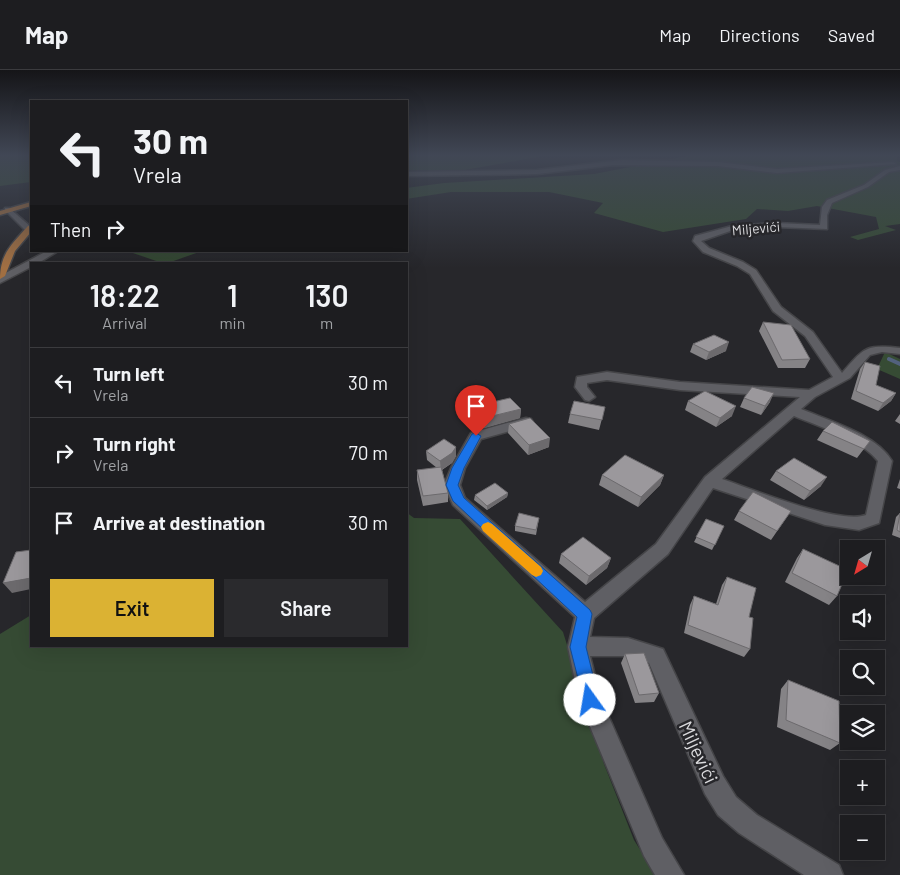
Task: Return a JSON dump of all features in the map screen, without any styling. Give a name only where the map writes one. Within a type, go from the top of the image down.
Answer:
[{"type":"main road","points":[[3,211],[30,204]]},
{"type":"main road","points":[[0,276],[10,250],[28,231]]},
{"type":"street","name":"Miljevići","points":[[840,379],[809,334],[777,308],[752,272],[740,264],[706,250],[697,241],[698,238],[732,228],[776,225],[824,226],[823,214],[826,205],[834,197],[847,193]]},
{"type":"street","points":[[3,211],[28,231]]},
{"type":"street","points":[[34,262],[52,252]]},
{"type":"street","points":[[0,280],[30,264]]},
{"type":"street","points":[[670,875],[653,847],[590,700],[578,647],[585,614],[662,549],[710,481],[811,394],[840,379],[852,370],[866,352],[876,349],[900,351]]},
{"type":"street","points":[[589,397],[581,387],[581,380],[607,376],[680,386],[811,394]]},
{"type":"street","points":[[710,481],[825,519],[859,524],[873,519],[885,461],[882,454],[857,439],[794,410]]},
{"type":"street","points":[[526,422],[476,436],[458,468],[452,485],[459,501],[585,614]]},
{"type":"street","name":"Miljevići","points":[[578,647],[612,645],[640,648],[656,656],[714,785],[727,806],[748,824],[829,875]]},
{"type":"green space","points":[[408,193],[447,193],[408,199]]},
{"type":"green space","points":[[552,193],[900,193],[900,224],[885,226],[896,230],[858,240],[850,237],[879,229],[876,217],[817,206],[788,211],[757,209],[746,219],[663,232],[594,213],[603,203]]},
{"type":"green space","points":[[130,252],[199,252],[171,262],[159,262]]},
{"type":"green space","points":[[885,352],[900,359],[900,379],[877,369]]},
{"type":"green space","points":[[408,514],[414,518],[460,519],[563,632],[604,764],[634,840],[656,875],[0,875],[0,634],[30,616],[30,647],[408,647]]},
{"type":"building","points":[[763,322],[791,325],[810,359],[782,360]]},
{"type":"building","points":[[714,335],[729,342],[709,352],[693,344]]},
{"type":"building","points":[[865,362],[880,366],[876,385],[896,393],[883,403],[856,391]]},
{"type":"building","points":[[752,387],[774,393],[765,406],[744,398]]},
{"type":"building","points":[[705,391],[736,406],[720,418],[688,401]]},
{"type":"building","points":[[510,398],[521,409],[484,418],[475,406]]},
{"type":"building","points":[[574,401],[605,407],[602,420],[570,414]]},
{"type":"building","points":[[530,418],[550,438],[529,445],[509,424]]},
{"type":"building","points":[[832,422],[870,441],[864,449],[823,431]]},
{"type":"building","points":[[444,439],[456,447],[452,453],[440,461],[426,451]]},
{"type":"building","points":[[625,455],[664,475],[641,497],[602,475]]},
{"type":"building","points":[[794,458],[827,477],[810,491],[776,471]]},
{"type":"building","points":[[441,467],[448,493],[423,496],[417,470]]},
{"type":"building","points":[[495,483],[508,493],[487,506],[475,495]]},
{"type":"building","points":[[753,492],[791,511],[777,531],[739,511]]},
{"type":"building","points":[[519,513],[539,518],[536,530],[515,526]]},
{"type":"building","points":[[900,513],[900,532],[897,530]]},
{"type":"building","points":[[706,519],[724,526],[715,545],[696,537]]},
{"type":"building","points":[[583,537],[611,558],[589,576],[561,554]]},
{"type":"building","points":[[803,549],[840,566],[840,585],[842,585],[837,596],[792,573]]},
{"type":"building","points":[[30,550],[30,578],[3,583],[16,552]]},
{"type":"building","points":[[727,577],[756,588],[749,617],[753,618],[750,649],[688,625],[694,596],[718,605]]},
{"type":"building","points":[[644,653],[659,693],[639,695],[625,654]]},
{"type":"building","points":[[788,680],[839,701],[840,743],[786,720]]},
{"type":"waterway","points":[[889,359],[900,364]]},
{"type":"slow traffic","points":[[488,527],[536,571]]},
{"type":"route","points":[[476,436],[458,468],[452,485],[459,501],[585,614],[578,647],[590,700]]}]
